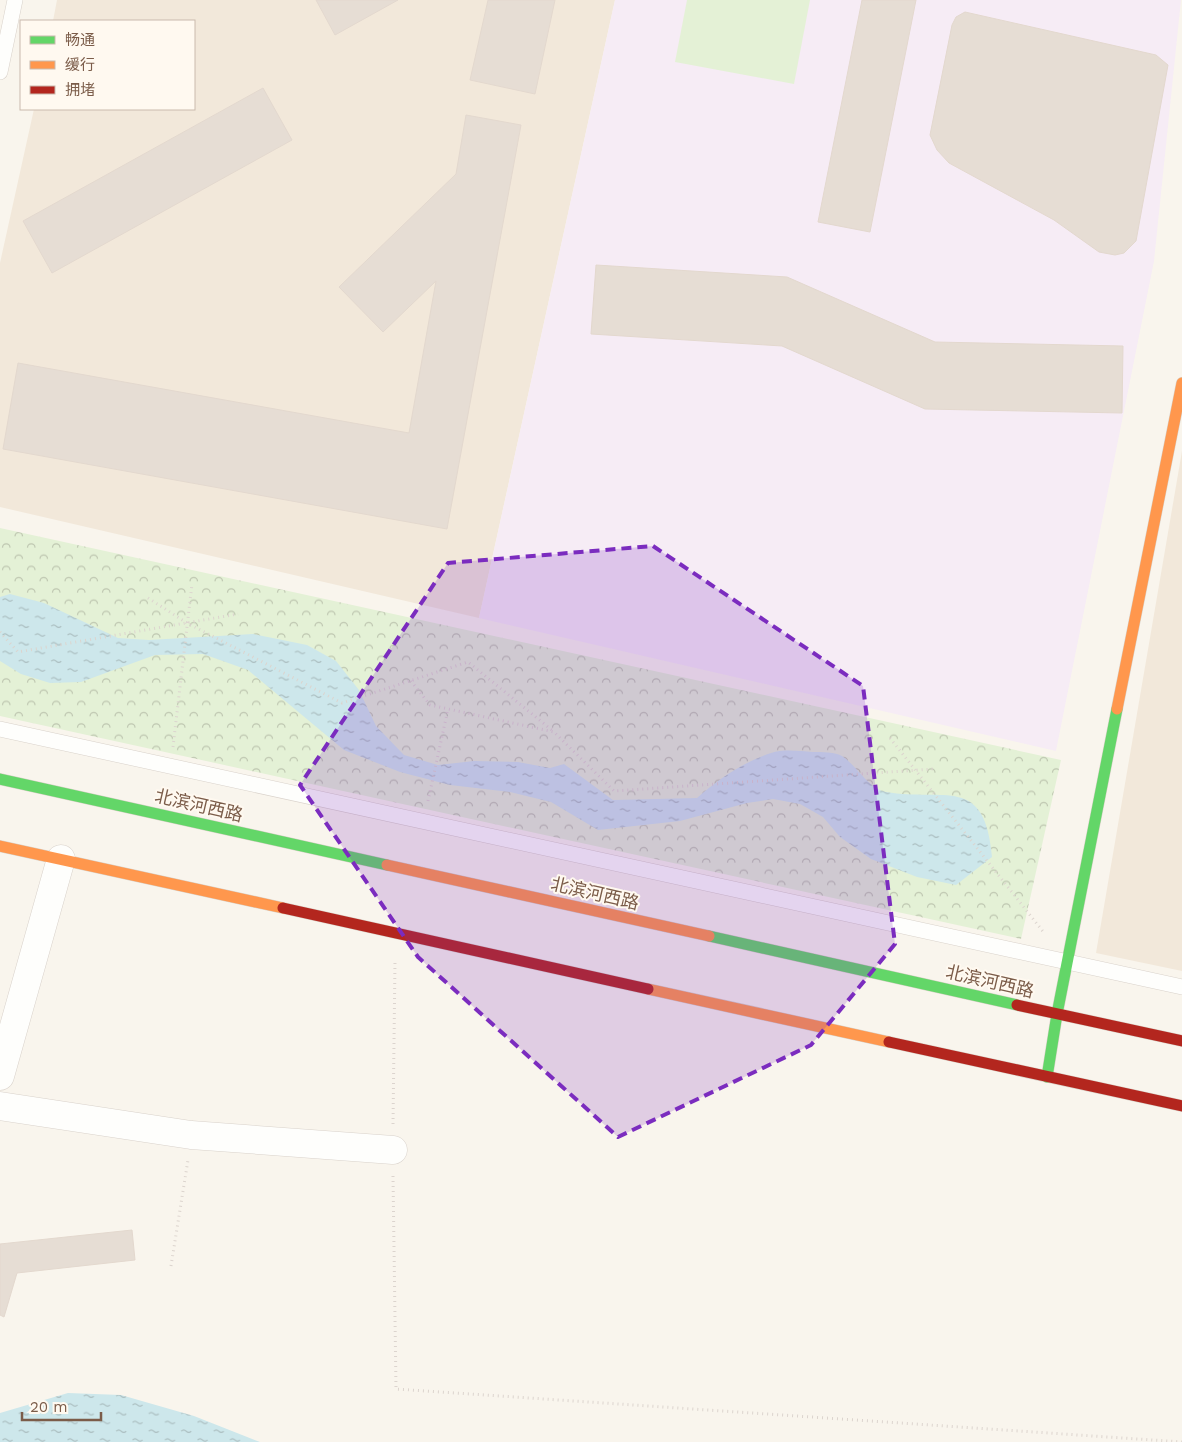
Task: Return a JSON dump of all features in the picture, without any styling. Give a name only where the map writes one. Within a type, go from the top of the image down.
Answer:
[{"type":"main road","points":[[1047,1076],[1067,962],[1182,383]]},
{"type":"main road","name":"北滨河西路","points":[[0,779],[1182,1041]]},
{"type":"main road","points":[[0,846],[1182,1106]]},
{"type":"street","points":[[0,1076],[62,859]]},
{"type":"street","points":[[0,1106],[192,1135],[393,1150]]},
{"type":"lane","points":[[0,72],[15,0]]},
{"type":"lane","points":[[0,729],[1182,987]]},
{"type":"path","points":[[170,767],[192,584]]},
{"type":"path","points":[[148,598],[187,623],[342,703],[468,662],[554,732],[614,791],[933,769]]},
{"type":"path","points":[[0,632],[18,652],[238,614]]},
{"type":"path","points":[[411,681],[430,705],[554,732]]},
{"type":"path","points":[[423,822],[448,709]]},
{"type":"path","points":[[890,738],[1067,962]]},
{"type":"path","points":[[396,933],[393,1150],[396,1389],[1182,1442]]},
{"type":"path","points":[[171,1266],[192,1135]]},
{"type":"highlighted area","points":[[653,546],[863,686],[895,944],[811,1045],[618,1137],[418,957],[300,785],[448,563]]},
{"type":"shaded area","points":[[57,0],[615,0],[479,618],[0,507],[0,263],[34,110],[195,110],[195,20],[53,20]]},
{"type":"shaded area","points":[[615,0],[1181,0],[1154,261],[1056,751],[479,618]]},
{"type":"shaded area","points":[[1182,451],[1182,971],[1096,953]]},
{"type":"green space","points":[[687,0],[810,0],[794,84],[675,62]]},
{"type":"green space","points":[[0,528],[1061,760],[1021,939],[0,716]]},
{"type":"water","points":[[10,594],[44,603],[118,638],[149,640],[253,634],[307,645],[336,661],[359,690],[376,726],[404,755],[438,765],[474,761],[518,762],[550,768],[564,764],[613,800],[697,798],[732,772],[751,761],[771,753],[792,751],[836,754],[847,760],[868,782],[880,790],[907,794],[959,797],[971,803],[981,813],[988,831],[992,857],[956,885],[917,877],[871,859],[840,837],[823,817],[800,804],[773,799],[747,803],[680,821],[598,830],[551,802],[510,792],[450,785],[400,772],[344,750],[248,670],[203,654],[155,655],[81,682],[50,683],[21,674],[0,661],[0,597]]},
{"type":"water","points":[[68,1393],[121,1395],[194,1416],[260,1442],[0,1442],[0,1413]]},
{"type":"building","points":[[316,0],[398,0],[335,35]]},
{"type":"building","points":[[488,0],[555,0],[535,94],[470,80]]},
{"type":"building","points":[[862,0],[916,0],[870,232],[818,222]]},
{"type":"building","points":[[965,12],[1156,55],[1168,65],[1136,241],[1124,253],[1115,255],[1099,252],[1054,220],[949,163],[937,150],[930,135],[952,25],[956,17]]},
{"type":"building","points":[[263,88],[292,140],[52,273],[23,221]]},
{"type":"building","points":[[466,115],[521,125],[447,529],[3,449],[18,363],[409,433],[436,281],[383,332],[339,287],[456,174]]},
{"type":"building","points":[[596,265],[787,277],[935,342],[1123,346],[1122,413],[925,409],[782,346],[591,334]]},
{"type":"building","points":[[132,1230],[135,1260],[17,1273],[4,1317],[0,1315],[0,1244]]},
{"type":"traffic: fast","points":[[1047,1077],[1057,1014],[1117,709]]},
{"type":"traffic: fast","points":[[0,779],[387,865]]},
{"type":"traffic: fast","points":[[709,936],[1017,1005]]},
{"type":"traffic: slow","points":[[1117,709],[1182,383]]},
{"type":"traffic: slow","points":[[0,846],[283,908]]},
{"type":"traffic: slow","points":[[387,865],[709,936]]},
{"type":"traffic: slow","points":[[648,989],[889,1042]]},
{"type":"traffic: jam","points":[[283,908],[648,989]]},
{"type":"traffic: jam","points":[[1017,1005],[1182,1041]]},
{"type":"traffic: jam","points":[[889,1042],[1182,1106]]}]
